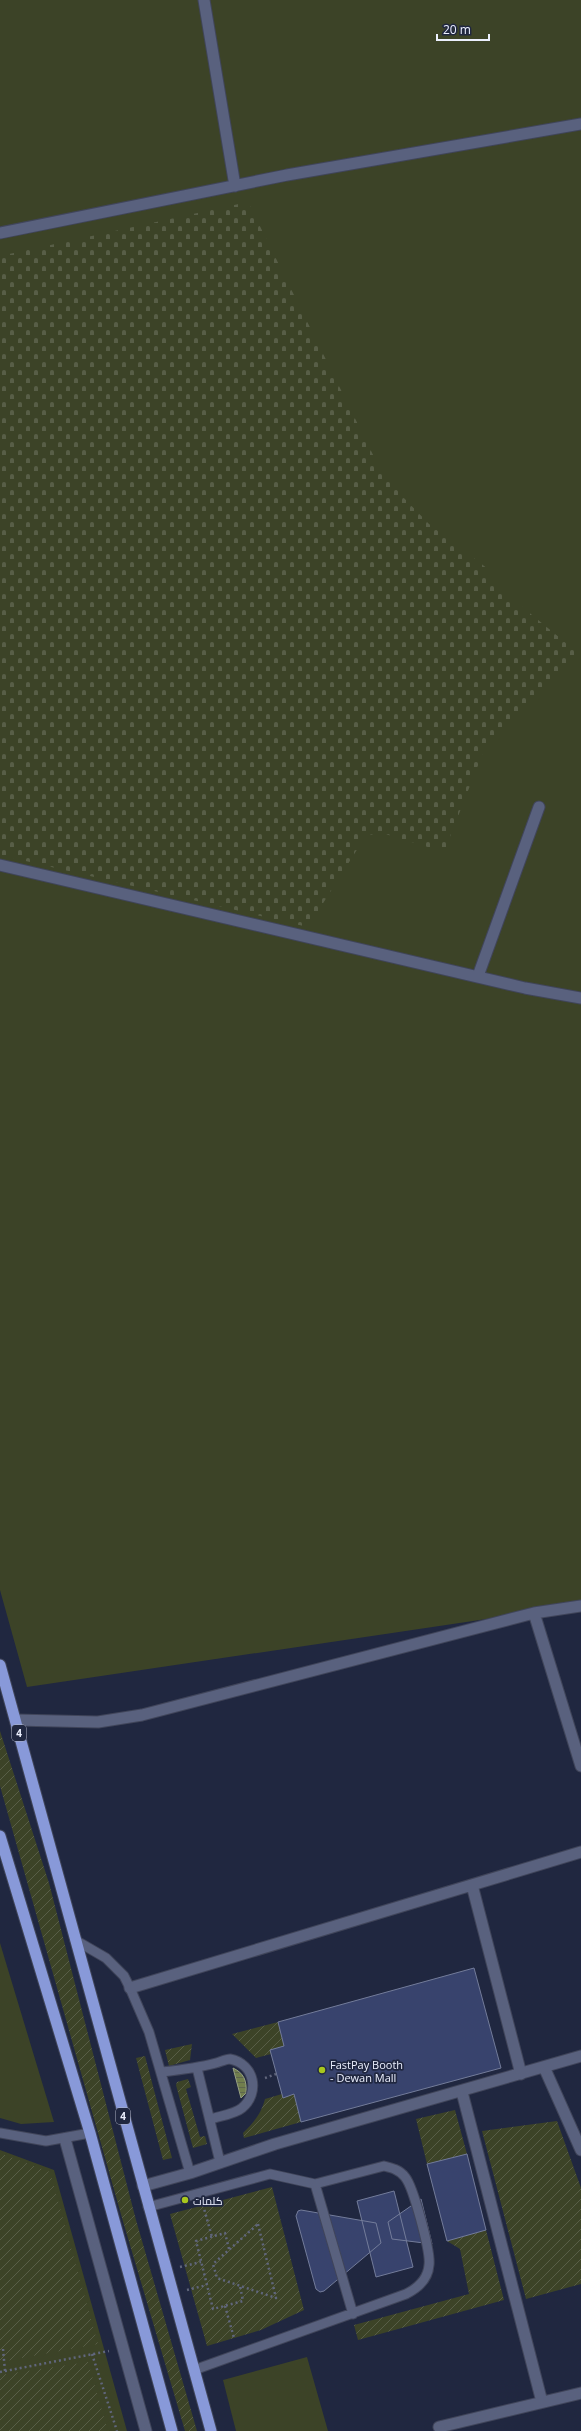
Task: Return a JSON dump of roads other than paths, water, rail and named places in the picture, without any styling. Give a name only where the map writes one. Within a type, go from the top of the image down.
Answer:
[{"type":"highway","name":"4","points":[[0,1665],[142,2186],[211,2431]]},
{"type":"highway","points":[[0,1836],[90,2133],[172,2431]]},
{"type":"street","points":[[204,0],[235,186]]},
{"type":"street","points":[[0,233],[235,186],[581,124]]},
{"type":"street","points":[[478,976],[539,807]]},
{"type":"street","points":[[0,865],[478,976],[581,998]]},
{"type":"street","points":[[16,1720],[98,1722],[142,1715],[534,1613],[581,1606]]},
{"type":"street","points":[[534,1613],[581,1766]]},
{"type":"street","points":[[130,1988],[581,1852]]},
{"type":"street","points":[[472,1885],[521,2074]]},
{"type":"street","points":[[142,2186],[190,2173],[275,2144],[462,2092],[581,2056]]},
{"type":"street","points":[[544,2067],[581,2150]]},
{"type":"street","points":[[462,2092],[542,2402]]},
{"type":"street","points":[[65,2139],[121,2348],[146,2431]]},
{"type":"street","points":[[439,2426],[581,2393]]},
{"type":"lane","points":[[75,1940],[106,1958],[124,1976],[130,1988],[149,2032],[162,2072],[190,2173]]},
{"type":"lane","points":[[162,2072],[197,2068],[229,2059],[241,2064],[251,2075],[255,2089],[251,2100],[241,2109],[211,2119]]},
{"type":"lane","points":[[197,2068],[211,2119],[220,2162]]},
{"type":"lane","points":[[0,2132],[37,2141],[65,2139],[90,2133]]},
{"type":"lane","points":[[148,2207],[270,2174],[315,2184],[384,2166],[391,2168],[404,2176],[412,2188],[430,2264],[424,2279],[413,2291],[194,2370]]},
{"type":"lane","points":[[315,2184],[352,2314]]},
{"type":"place","name":"FastPay Booth - Dewan Mall","points":[[322,2070]]},
{"type":"place","name":"كلمات","points":[[185,2200]]}]
